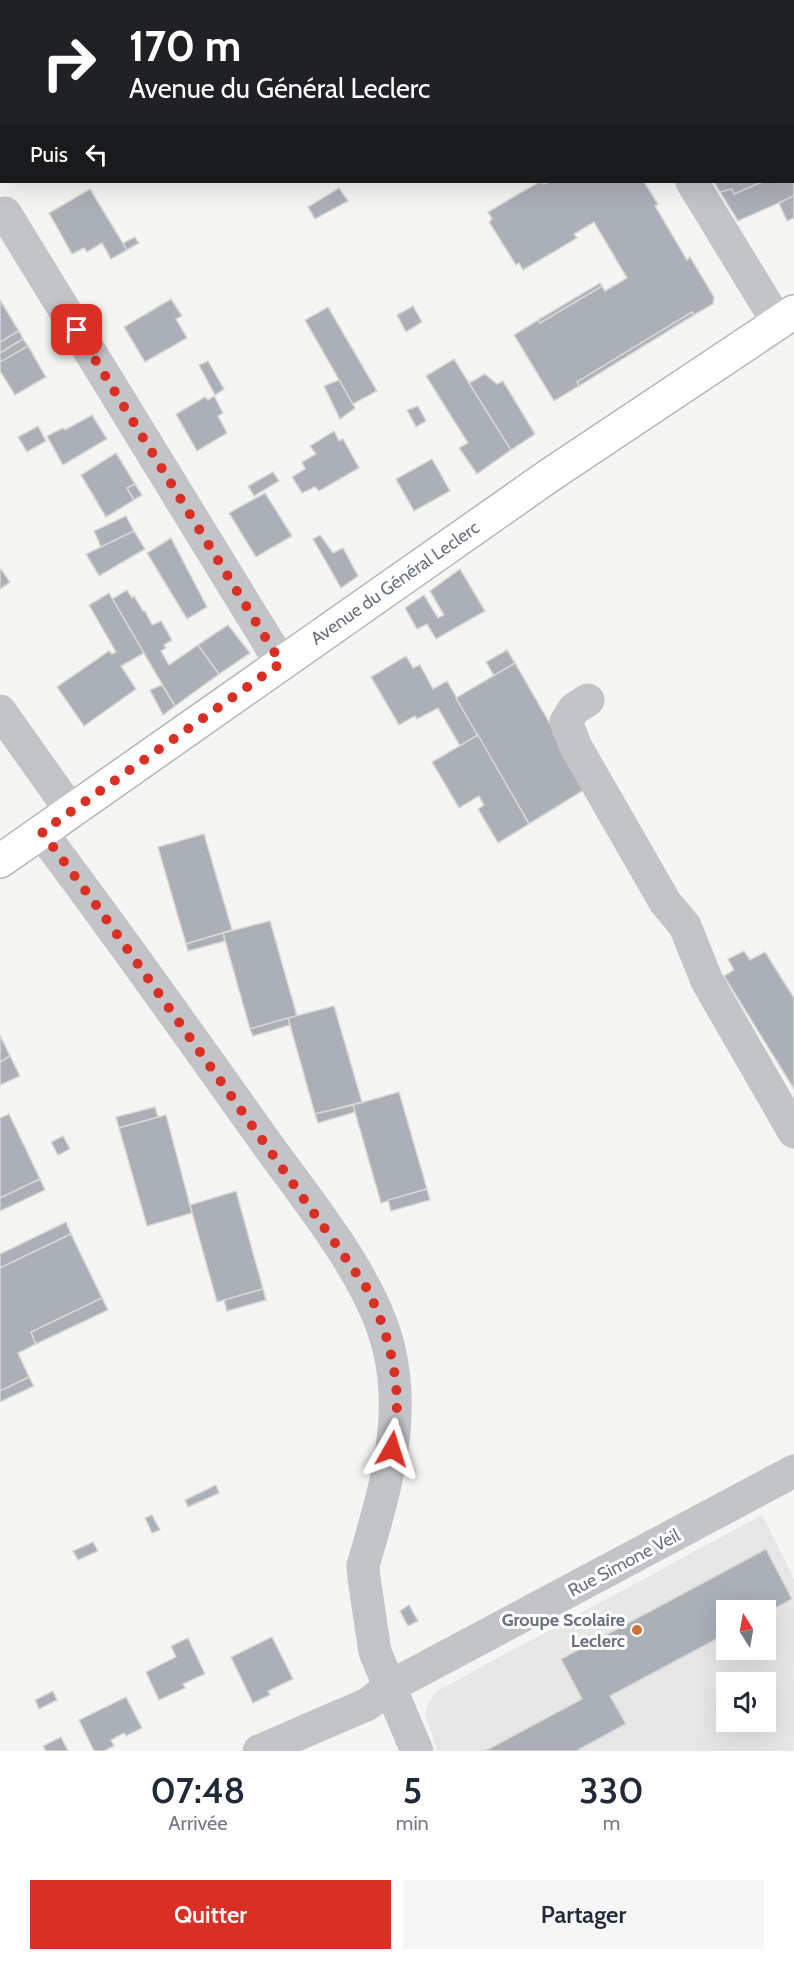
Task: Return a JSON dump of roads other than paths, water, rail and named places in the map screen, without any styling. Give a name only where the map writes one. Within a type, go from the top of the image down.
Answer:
[{"type":"main road","name":"Avenue du Général Leclerc","points":[[0,861],[549,475],[786,317]]},
{"type":"street","points":[[693,183],[786,317]]},
{"type":"street","points":[[5,213],[281,663]]},
{"type":"street","points":[[588,700],[574,709],[566,722],[576,747],[665,902],[685,926],[707,981],[794,1132]]},
{"type":"street","points":[[0,711],[71,811]]},
{"type":"street","points":[[42,832],[326,1228],[374,1302],[390,1350],[397,1402],[390,1472],[363,1566],[375,1652],[417,1751]]},
{"type":"street","name":"Rue Simone Veil","points":[[259,1751],[368,1704],[388,1687],[794,1471]]},
{"type":"place","name":"Groupe Scolaire Leclerc","points":[[637,1630]]}]
